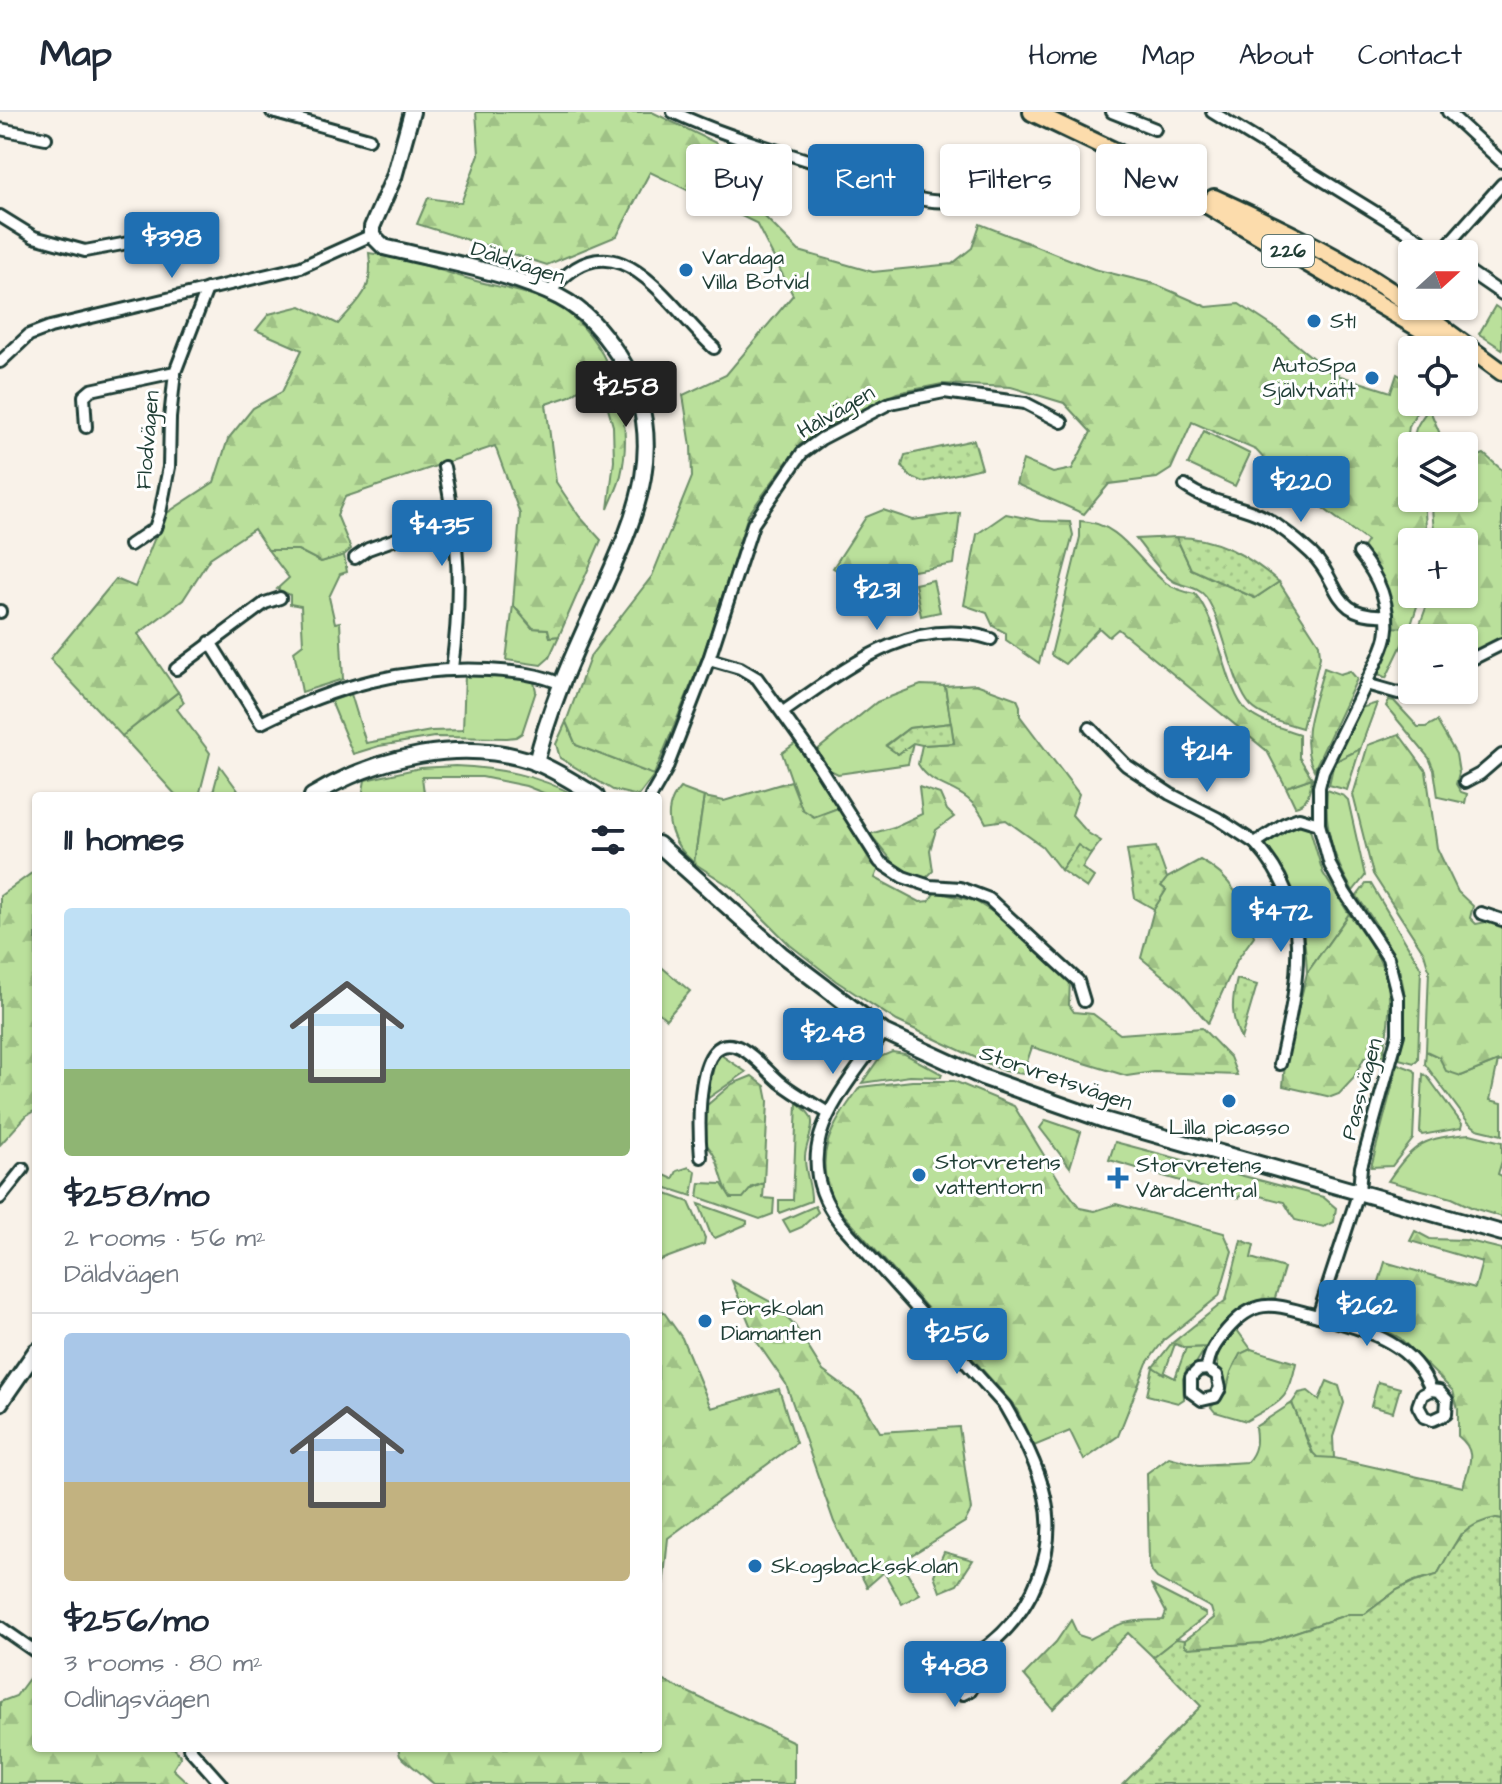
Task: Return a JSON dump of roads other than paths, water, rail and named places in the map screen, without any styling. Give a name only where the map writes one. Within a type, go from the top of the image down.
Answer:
[{"type":"main road","name":"226","points":[[1032,112],[1099,144]]},
{"type":"main road","name":"226","points":[[1207,195],[1306,242],[1398,296]]},
{"type":"main road","name":"226","points":[[1207,205],[1433,336]]},
{"type":"main road","name":"226","points":[[1431,320],[1502,374]]},
{"type":"main road","name":"226","points":[[1478,361],[1502,374]]},
{"type":"street","points":[[272,112],[369,139]]},
{"type":"street","points":[[0,362],[29,335],[50,327],[317,262],[372,235],[372,227],[394,177],[412,112]]},
{"type":"street","points":[[673,112],[717,132],[922,200],[940,201]]},
{"type":"street","points":[[1112,112],[1155,129]]},
{"type":"street","points":[[1212,112],[1421,240]]},
{"type":"street","points":[[1448,112],[1502,162]]},
{"type":"street","points":[[0,129],[46,138]]},
{"type":"street","points":[[1453,240],[1502,184]]},
{"type":"street","points":[[0,216],[34,237],[85,251],[155,238]]},
{"type":"street","name":"Däldvägen","points":[[372,235],[384,247],[549,293],[587,315],[610,343],[632,381],[646,433],[647,459],[640,498],[561,684],[536,763]]},
{"type":"street","points":[[549,293],[561,277],[582,263],[617,260],[627,264],[657,288],[714,348]]},
{"type":"street","points":[[1478,278],[1502,294]]},
{"type":"street","name":"Flodvägen","points":[[130,545],[155,528],[160,513],[169,467],[175,372],[207,289]]},
{"type":"street","name":"Flodvägen","points":[[86,427],[84,396],[91,390],[175,372]]},
{"type":"street","name":"Hålvägen","points":[[653,792],[666,770],[709,659],[753,524],[802,453],[890,403],[944,392],[1025,403],[1062,422]]},
{"type":"street","points":[[444,467],[454,518],[460,583],[452,668]]},
{"type":"street","points":[[1185,486],[1202,498],[1265,517],[1314,556],[1346,606],[1364,614],[1387,615]]},
{"type":"street","points":[[355,558],[380,544],[454,518]]},
{"type":"street","name":"Passvägen","points":[[1318,1316],[1359,1191],[1361,1167],[1398,1034],[1398,997],[1388,958],[1330,865],[1319,824],[1319,787],[1323,771],[1386,638],[1387,615],[1382,590],[1359,553]]},
{"type":"street","points":[[176,669],[265,603],[280,598]]},
{"type":"street","points":[[783,712],[852,665],[896,643],[943,631],[972,632],[991,639]]},
{"type":"street","points":[[210,642],[261,723],[324,694],[360,683],[452,668],[533,673],[561,684]]},
{"type":"street","points":[[1478,656],[1502,644]]},
{"type":"street","points":[[709,659],[740,668],[757,678],[783,712],[880,862],[903,877],[930,886],[960,888],[989,899],[1078,981],[1084,1001]]},
{"type":"street","points":[[1366,684],[1398,693]]},
{"type":"street","points":[[1090,728],[1126,765],[1170,794],[1217,818],[1255,843],[1267,856],[1280,879],[1298,940],[1293,1010],[1280,1064]]},
{"type":"street","points":[[319,792],[355,773],[403,757],[469,752],[536,763],[589,792]]},
{"type":"street","points":[[1465,782],[1502,755]]},
{"type":"street","points":[[1255,843],[1299,818],[1319,824]]},
{"type":"street","name":"Storvretsvägen","points":[[662,848],[781,954],[884,1032],[982,1077],[1104,1120],[1502,1233]]},
{"type":"street","points":[[1481,913],[1502,920]]},
{"type":"street","points":[[884,1032],[828,1113],[817,1140],[815,1158],[823,1198],[840,1223],[1005,1406],[1029,1452],[1045,1497],[1048,1546],[1042,1570],[1025,1605],[1012,1623],[988,1646],[952,1664],[944,1683],[963,1694],[971,1690],[988,1646]]},
{"type":"street","points":[[701,1157],[701,1106],[706,1062],[716,1050],[730,1046],[741,1048],[782,1084],[828,1113]]},
{"type":"street","points":[[0,1198],[23,1169]]},
{"type":"street","points":[[1207,1369],[1212,1348],[1238,1317],[1252,1308],[1275,1305],[1378,1334],[1396,1345],[1426,1377],[1431,1390]]},
{"type":"street","points":[[0,1403],[32,1357]]},
{"type":"street","points":[[0,1627],[32,1649]]},
{"type":"street","points":[[193,1752],[221,1784]]},
{"type":"place","name":"Vardaga Villa Botvid","points":[[686,270]]},
{"type":"place","name":"St1","points":[[1314,321]]},
{"type":"place","name":"AutoSpa Självtvätt","points":[[1372,378]]},
{"type":"place","name":"Lilla picasso","points":[[1229,1101]]},
{"type":"place","name":"Storvretens vattentorn","points":[[919,1175]]},
{"type":"place","name":"Storvretens Vårdcentral","points":[[1118,1178]]},
{"type":"place","name":"Förskolan Diamanten","points":[[705,1321]]},
{"type":"place","name":"Skogsbacksskolan","points":[[755,1566]]}]
